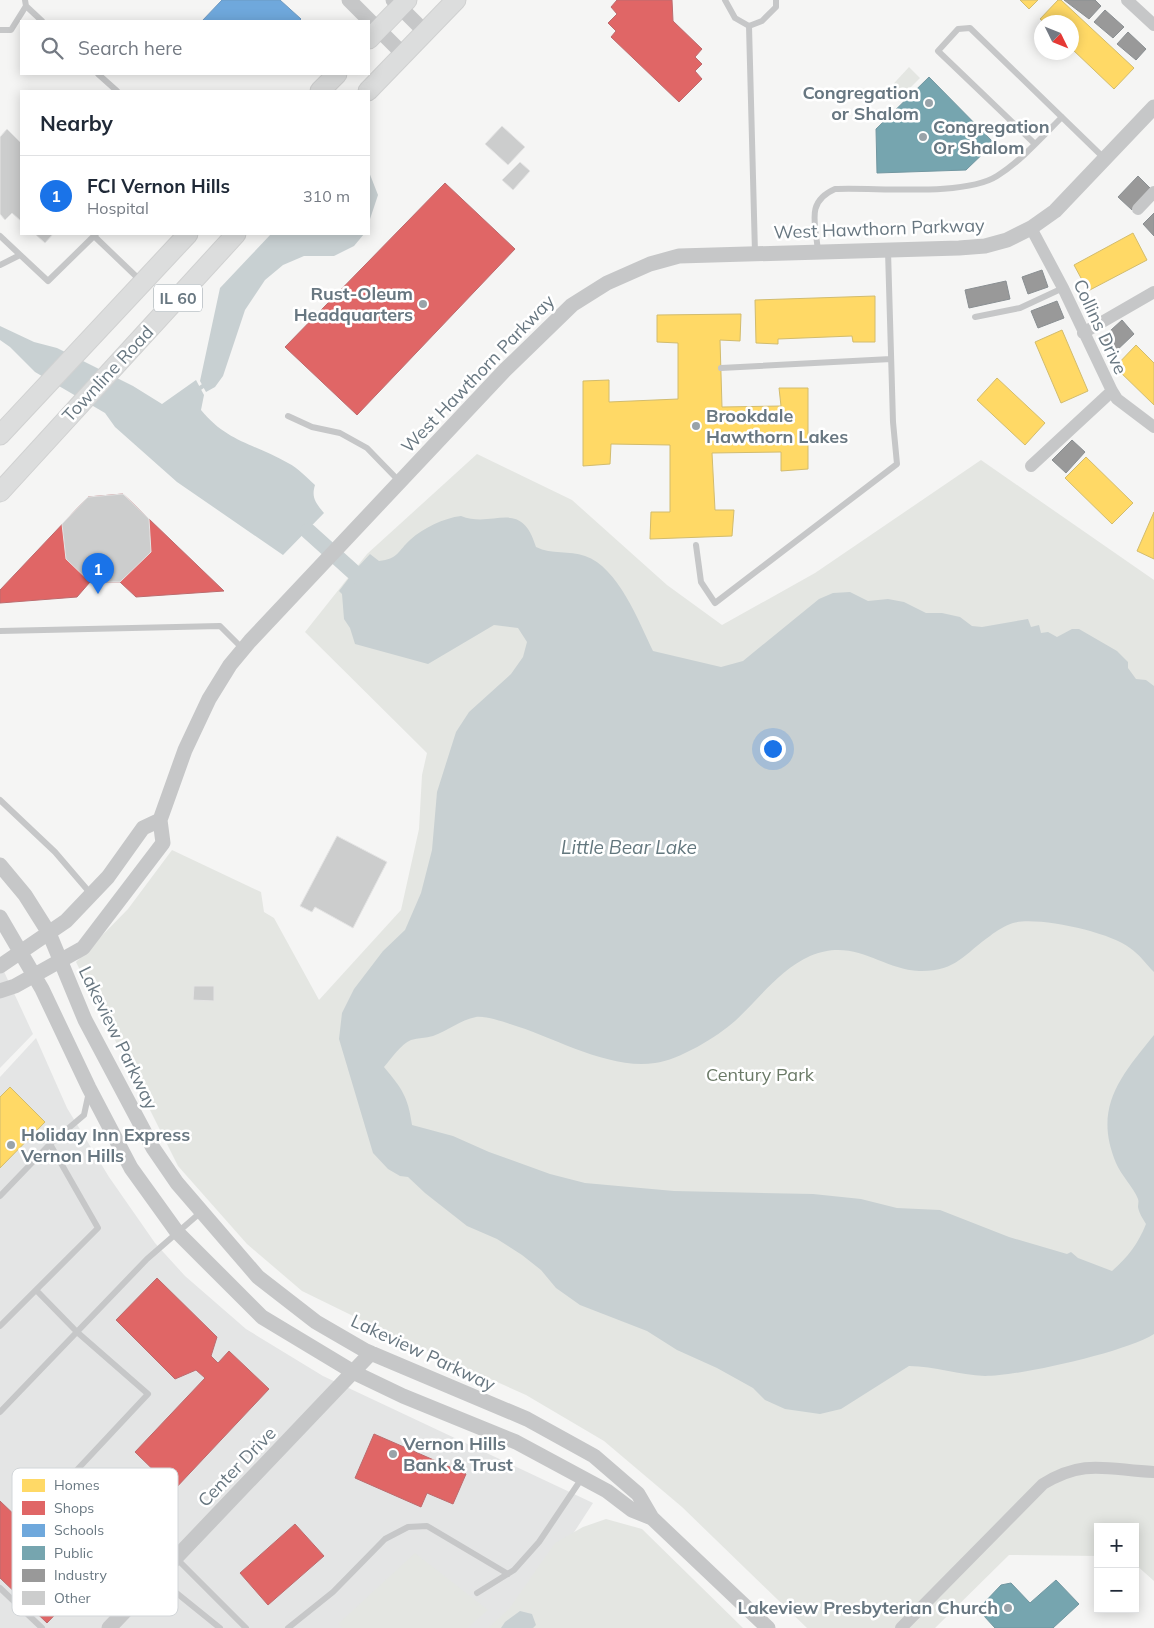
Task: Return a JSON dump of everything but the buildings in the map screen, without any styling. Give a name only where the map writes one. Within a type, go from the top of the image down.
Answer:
[{"type":"main road","points":[[369,90],[456,0]]},
{"type":"main road","points":[[374,34],[400,2]]},
{"type":"main road","points":[[321,90],[335,75]]},
{"type":"main road","name":"IL 60","points":[[0,435],[187,235]]},
{"type":"main road","name":"Townline Road","points":[[0,492],[235,235]]},
{"type":"street","points":[[348,0],[363,20]]},
{"type":"street","points":[[1127,0],[1154,25]]},
{"type":"street","points":[[400,2],[425,32]]},
{"type":"street","points":[[374,34],[403,54]]},
{"type":"street","name":"West Hawthorn Parkway","points":[[0,991],[33,977],[83,948],[163,843],[160,820],[179,765],[209,699],[230,665],[505,370],[572,305],[607,283],[650,264],[680,256],[985,246],[1007,240],[1031,228],[1055,211],[1154,107]]},
{"type":"street","points":[[1138,209],[1152,198]]},
{"type":"street","name":"Collins Drive","points":[[1031,228],[1063,288],[1112,391],[1117,398],[1154,427]]},
{"type":"street","points":[[1083,333],[1154,292]]},
{"type":"street","points":[[1031,466],[1112,391]]},
{"type":"street","points":[[0,966],[66,921],[93,895],[143,828],[160,820]]},
{"type":"street","name":"Lakeview Parkway","points":[[0,865],[25,896],[48,933],[85,1020],[142,1129],[177,1183],[258,1277],[316,1322],[371,1353],[527,1419],[594,1456],[638,1494],[652,1518],[768,1628]]},
{"type":"street","name":"Lakeview Parkway","points":[[0,917],[21,950],[33,977],[42,990],[131,1168],[177,1232],[262,1317],[355,1373],[403,1396],[516,1442],[607,1491],[632,1510],[652,1518]]},
{"type":"street","name":"Center Drive","points":[[178,1556],[355,1373],[371,1353]]},
{"type":"street","points":[[901,1628],[1042,1484],[1060,1474],[1077,1468],[1154,1472]]},
{"type":"street","name":"Center Drive","points":[[109,1628],[120,1616]]},
{"type":"lane","points":[[725,0],[734,18],[749,26],[762,22],[776,7],[776,0]]},
{"type":"lane","points":[[0,30],[11,30],[25,3],[41,20]]},
{"type":"lane","points":[[749,26],[755,253]]},
{"type":"lane","points":[[1034,144],[938,51],[958,30],[970,28],[1105,159]]},
{"type":"lane","points":[[99,75],[116,90]]},
{"type":"lane","points":[[818,252],[814,208],[823,194],[835,189],[961,188],[996,177],[1062,117]]},
{"type":"lane","points":[[0,236],[48,281],[95,235],[143,282]]},
{"type":"lane","points":[[696,545],[701,582],[716,603],[897,464],[892,422],[888,250]]},
{"type":"lane","points":[[0,265],[20,255]]},
{"type":"lane","points":[[975,317],[1020,308],[1063,288]]},
{"type":"lane","points":[[721,368],[891,359]]},
{"type":"lane","points":[[288,416],[312,427],[340,434],[367,448],[400,482]]},
{"type":"lane","points":[[0,631],[220,626],[243,649]]},
{"type":"lane","points":[[0,800],[54,852],[93,895]]},
{"type":"lane","points":[[0,1196],[50,1144],[84,1115],[90,1088]]},
{"type":"lane","points":[[0,1326],[98,1228],[50,1144]]},
{"type":"lane","points":[[0,1412],[147,1259],[201,1212]]},
{"type":"lane","points":[[36,1290],[77,1332],[148,1394],[79,1468]]},
{"type":"lane","points":[[477,1592],[514,1570],[539,1542],[582,1478]]},
{"type":"lane","points":[[288,1628],[333,1592],[385,1539],[408,1526],[427,1526],[508,1574]]},
{"type":"lane","points":[[178,1560],[246,1628]]},
{"type":"lane","points":[[0,1588],[12,1599]]},
{"type":"lane","points":[[178,1594],[220,1628]]},
{"type":"lane","points":[[29,1616],[42,1628]]},
{"type":"shaded area","points":[[0,963],[33,1034],[0,1068]]},
{"type":"shaded area","points":[[36,1038],[67,1108],[109,1177],[155,1243],[185,1276],[246,1329],[323,1376],[593,1503],[512,1628],[0,1628],[0,1077]]},
{"type":"green space","points":[[909,67],[920,78],[897,101],[885,93]]},
{"type":"green space","name":"Century Park","points":[[477,454],[572,500],[667,585],[722,625],[815,573],[981,460],[1154,580],[1154,1581],[1139,1568],[1139,1523],[1094,1523],[1094,1556],[1009,1555],[935,1628],[807,1628],[682,1507],[604,1441],[526,1395],[394,1336],[302,1291],[247,1244],[178,1166],[76,962],[128,909],[172,850],[261,892],[264,912],[274,918],[319,1000],[401,910],[419,829],[422,775],[427,753],[305,632],[367,554]]},
{"type":"green space","points":[[606,1519],[642,1529],[743,1628],[488,1628],[509,1609],[555,1543],[583,1527]]},
{"type":"green space","points":[[415,1553],[488,1610],[467,1628],[343,1628],[338,1624]]},
{"type":"water","points":[[370,175],[378,195],[370,219]]},
{"type":"water","points":[[270,235],[363,235],[354,246],[334,256],[304,256],[283,265],[265,280],[245,310],[223,376],[215,387],[206,392],[200,381],[220,288]]},
{"type":"water","points":[[0,326],[34,342],[57,348],[133,386],[162,404],[196,380],[204,395],[201,410],[211,421],[231,436],[299,470],[315,485],[315,500],[324,513],[283,555],[177,482],[115,427],[105,413],[35,372],[10,347],[0,340]]},
{"type":"water","name":"Little Bear Lake","points":[[461,516],[473,519],[514,519],[523,523],[530,532],[536,547],[548,551],[579,554],[597,562],[608,571],[626,597],[653,651],[721,667],[743,661],[819,599],[833,593],[850,592],[868,601],[888,599],[904,602],[926,613],[942,613],[960,617],[972,626],[982,627],[1028,619],[1031,627],[1039,625],[1041,633],[1048,632],[1057,637],[1072,629],[1079,629],[1117,651],[1128,662],[1128,668],[1136,679],[1146,680],[1154,686],[1154,972],[1133,950],[1107,936],[1073,927],[1024,921],[1004,927],[992,934],[959,961],[932,971],[905,969],[854,952],[841,950],[826,951],[810,956],[779,977],[735,1021],[718,1034],[686,1053],[655,1063],[619,1062],[581,1051],[510,1024],[489,1018],[476,1017],[433,1036],[407,1042],[384,1067],[403,1093],[412,1125],[453,1136],[489,1152],[550,1174],[585,1183],[674,1191],[813,1194],[861,1199],[897,1208],[940,1210],[1009,1237],[1067,1254],[1071,1252],[1078,1258],[1112,1271],[1132,1250],[1146,1224],[1139,1211],[1136,1195],[1116,1163],[1107,1126],[1109,1109],[1121,1079],[1154,1035],[1154,1334],[1121,1348],[1072,1362],[1001,1375],[985,1376],[909,1366],[841,1409],[820,1414],[785,1409],[765,1400],[753,1388],[717,1368],[677,1350],[647,1331],[580,1305],[556,1288],[541,1270],[522,1255],[497,1239],[467,1226],[408,1177],[400,1176],[388,1169],[373,1153],[339,1039],[342,1013],[354,989],[383,951],[405,930],[421,893],[432,850],[437,792],[456,732],[469,712],[511,674],[523,657],[527,642],[518,628],[494,625],[428,664],[355,644],[350,628],[344,619],[342,594],[339,591],[352,574],[358,579],[362,574],[356,569],[370,554],[379,561],[390,558],[427,528],[441,521]]},
{"type":"water","points":[[520,1611],[532,1614],[536,1625],[533,1628],[501,1628],[505,1622]]},
{"type":"waterway","points":[[308,531],[359,577]]},
{"type":"place","name":"Congregation or Shalom","points":[[929,103]]},
{"type":"place","name":"Congregation Or Shalom","points":[[923,137]]},
{"type":"place","name":"Rust-Oleum Headquarters","points":[[423,304]]},
{"type":"place","name":"Brookdale Hawthorn Lakes","points":[[696,426]]},
{"type":"place","name":"FCI Vernon Hills","points":[[98,594]]},
{"type":"place","name":"Holiday Inn Express Vernon Hills","points":[[11,1145]]},
{"type":"place","name":"Vernon Hills Bank & Trust","points":[[393,1454]]},
{"type":"place","name":"Lakeview Presbyterian Church","points":[[1008,1608]]}]
